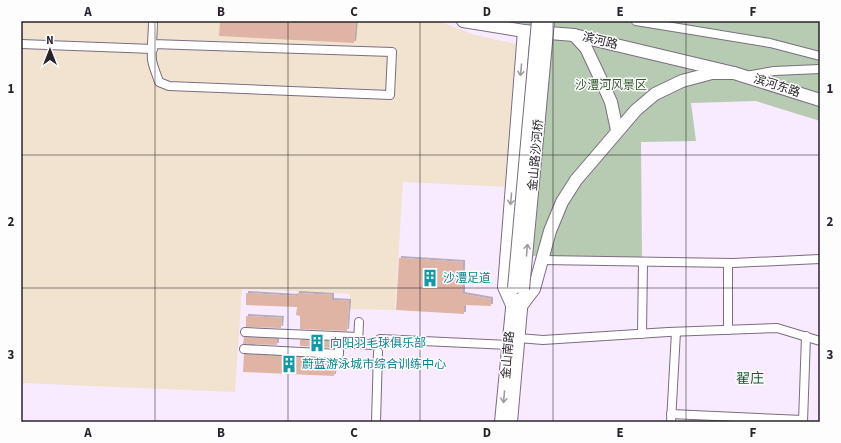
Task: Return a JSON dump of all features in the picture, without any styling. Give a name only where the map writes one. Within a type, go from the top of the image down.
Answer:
[{"type":"street","points":[[21,44],[153,46],[392,52],[390,95],[169,86],[159,82],[152,61],[153,46],[153,21]]},
{"type":"street","name":"滨河路","points":[[463,21],[524,31],[574,35],[740,74]]},
{"type":"street","name":"金山路沙河桥","points":[[518,289],[538,21]]},
{"type":"street","name":"金山路沙河桥","points":[[518,289],[548,21]]},
{"type":"street","points":[[636,21],[770,44],[820,56]]},
{"type":"street","points":[[524,31],[504,287],[517,305],[534,289],[550,231],[562,202],[576,180],[617,130],[636,110],[655,94],[682,81],[712,73],[740,74],[820,69]]},
{"type":"street","points":[[574,35],[586,48],[602,82],[611,102],[617,130]]},
{"type":"street","name":"滨河东路","points":[[740,74],[820,100]]},
{"type":"street","points":[[542,260],[728,263],[820,259]]},
{"type":"street","points":[[642,334],[643,262]]},
{"type":"street","points":[[728,263],[728,330]]},
{"type":"street","name":"金山南路","points":[[501,422],[513,342],[518,289]]},
{"type":"street","points":[[358,341],[359,322]]},
{"type":"street","points":[[245,332],[358,341],[372,345],[380,339],[513,342],[676,332],[777,328],[820,341]]},
{"type":"street","points":[[676,332],[671,418],[803,421],[806,336]]},
{"type":"street","points":[[244,349],[339,354],[339,344],[358,341]]},
{"type":"street","name":"金山南路","points":[[512,422],[513,342]]},
{"type":"street","points":[[376,422],[378,352]]},
{"type":"shaded area","points":[[21,21],[438,21],[475,35],[516,44],[506,187],[403,182],[395,310],[350,309],[350,294],[242,289],[235,392],[21,383]]},
{"type":"green space","name":"沙澧河风景区","points":[[514,21],[820,21],[820,121],[756,101],[691,103],[696,141],[641,142],[642,257],[532,256],[553,27],[529,25]]},
{"type":"building","points":[[220,21],[356,21],[354,43],[219,36]]},
{"type":"building","name":"沙澧足道","points":[[399,258],[463,262],[463,294],[491,299],[491,306],[464,305],[464,314],[396,310]]},
{"type":"building","points":[[246,293],[297,296],[297,293],[332,295],[332,300],[349,301],[347,331],[300,329],[300,316],[296,315],[297,307],[246,305]]},
{"type":"building","points":[[246,316],[282,318],[281,328],[246,327]]},
{"type":"building","points":[[244,337],[277,339],[277,345],[243,344]]},
{"type":"building","name":"向阳羽毛球俱乐部","points":[[300,340],[334,341],[333,348],[300,346]]},
{"type":"building","name":"蔚蓝游泳城市综合训练中心","points":[[244,354],[335,359],[334,376],[243,372]]},
{"type":"place","name":"沙澧足道","points":[[430,278]]},
{"type":"place","name":"向阳羽毛球俱乐部","points":[[317,343]]},
{"type":"place","name":"蔚蓝游泳城市综合训练中心","points":[[289,364]]},
{"type":"district","name":"翟庄","points":[[750,379]]}]
